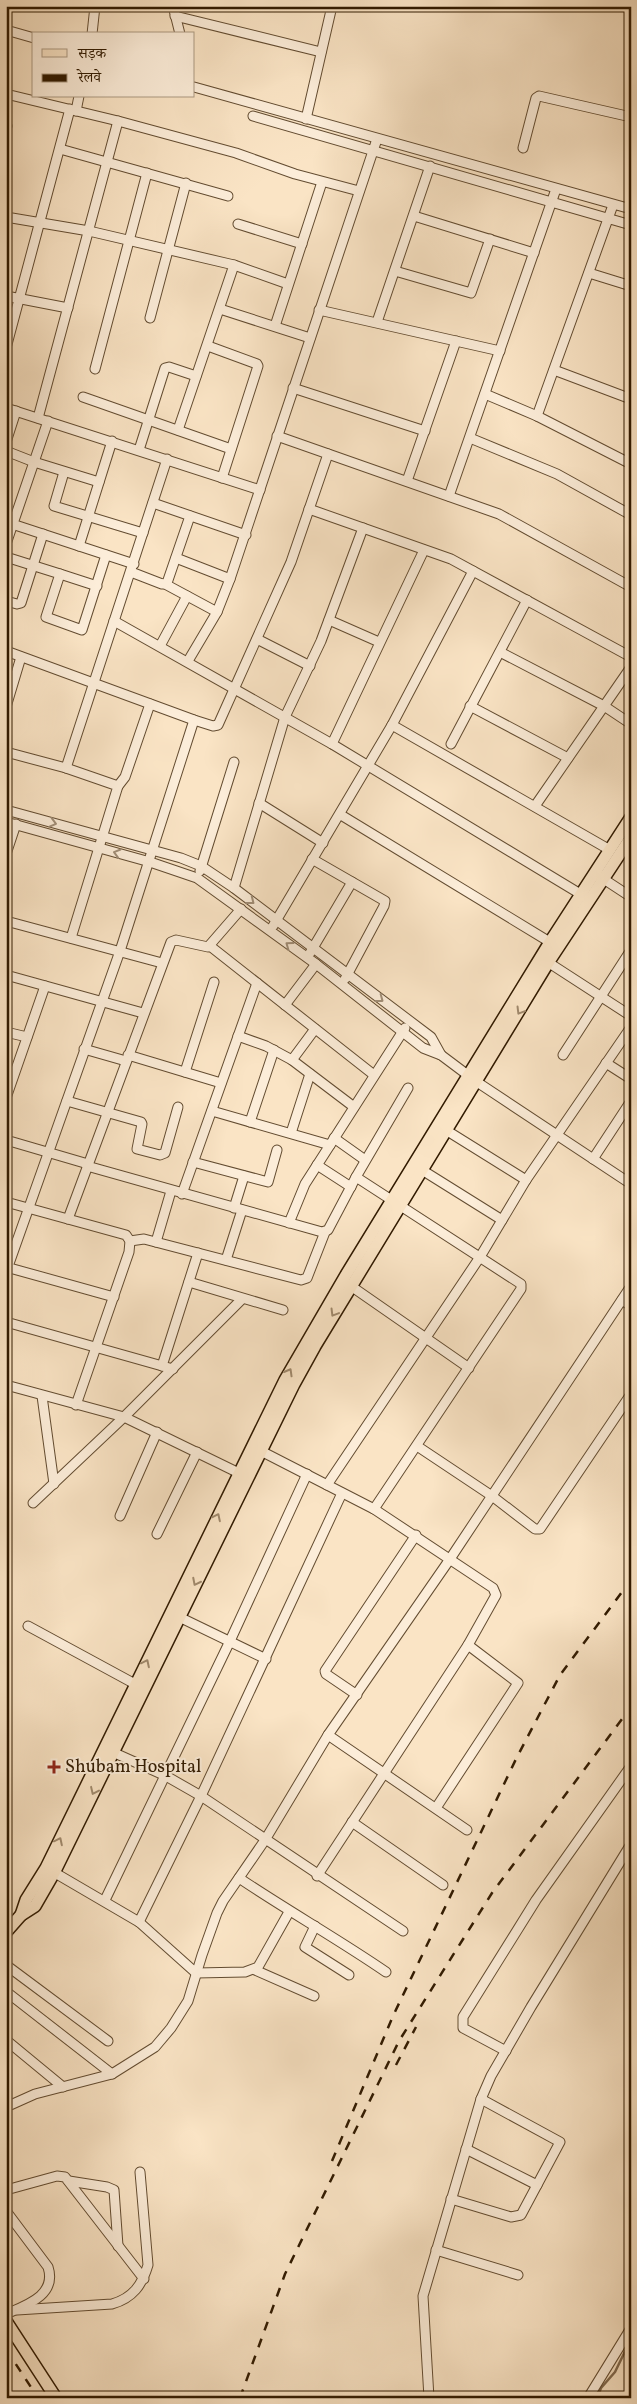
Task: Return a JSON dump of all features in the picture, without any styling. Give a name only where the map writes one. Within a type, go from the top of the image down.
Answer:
[{"type":"main road","points":[[599,876],[610,850],[630,820]]},
{"type":"main road","points":[[6,1932],[21,1915],[26,1900],[50,1870],[257,1449],[284,1380],[443,1128],[544,960],[599,876],[631,837]]},
{"type":"main road","points":[[395,1204],[422,1170],[443,1128]]},
{"type":"main road","points":[[108,1750],[135,1684],[175,1615]]},
{"type":"main road","points":[[6,2321],[56,2398]]},
{"type":"street","points":[[92,32],[95,6]]},
{"type":"street","points":[[306,119],[332,6]]},
{"type":"street","points":[[174,11],[321,52]]},
{"type":"street","points":[[174,11],[179,32]]},
{"type":"street","points":[[6,30],[32,37]]},
{"type":"street","points":[[195,87],[631,210]]},
{"type":"street","points":[[6,94],[118,121],[236,153],[254,161],[322,182],[359,191]]},
{"type":"street","points":[[523,148],[536,98],[540,96],[631,117]]},
{"type":"street","points":[[6,348],[60,148],[78,98]]},
{"type":"street","points":[[253,116],[631,225]]},
{"type":"street","points":[[38,418],[118,121]]},
{"type":"street","points":[[188,661],[217,612],[246,535],[376,139]]},
{"type":"street","points":[[60,148],[228,196]]},
{"type":"street","points":[[377,322],[430,166]]},
{"type":"street","points":[[95,369],[147,172]]},
{"type":"street","points":[[275,326],[322,182]]},
{"type":"street","points":[[150,318],[186,184]]},
{"type":"street","points":[[449,496],[556,189]]},
{"type":"street","points":[[537,416],[613,204]]},
{"type":"street","points":[[414,216],[534,253]]},
{"type":"street","points":[[6,217],[89,231],[203,257],[234,265],[288,284]]},
{"type":"street","points":[[238,224],[302,244]]},
{"type":"street","points":[[395,271],[471,293],[490,239]]},
{"type":"street","points":[[178,430],[234,265]]},
{"type":"street","points":[[589,273],[631,286]]},
{"type":"street","points":[[6,296],[68,308]]},
{"type":"street","points":[[220,308],[310,338]]},
{"type":"street","points":[[319,310],[500,351]]},
{"type":"street","points":[[407,481],[456,341]]},
{"type":"street","points":[[208,346],[258,366],[222,478]]},
{"type":"street","points":[[138,450],[164,368],[169,366],[196,376]]},
{"type":"street","points":[[554,370],[631,400]]},
{"type":"street","points":[[294,388],[425,431]]},
{"type":"street","points":[[485,394],[537,416],[631,464]]},
{"type":"street","points":[[83,397],[231,449]]},
{"type":"street","points":[[6,408],[260,490]]},
{"type":"street","points":[[6,442],[16,411]]},
{"type":"street","points":[[6,544],[10,523],[48,421]]},
{"type":"street","points":[[277,436],[499,514],[631,587]]},
{"type":"street","points":[[470,438],[557,474],[631,515]]},
{"type":"street","points":[[78,546],[112,441]]},
{"type":"street","points":[[6,450],[34,462],[99,482]]},
{"type":"street","points":[[6,651],[194,720],[213,726],[218,725],[291,562],[328,454]]},
{"type":"street","points":[[66,768],[167,459]]},
{"type":"street","points":[[64,472],[53,505],[143,533]]},
{"type":"street","points":[[153,503],[246,535]]},
{"type":"street","points":[[309,509],[451,559],[631,657]]},
{"type":"street","points":[[165,584],[190,516]]},
{"type":"street","points":[[10,523],[106,555],[217,612]]},
{"type":"street","points":[[234,888],[284,717],[310,666],[363,528]]},
{"type":"street","points":[[6,601],[17,604],[21,603],[43,534]]},
{"type":"street","points":[[332,744],[424,550]]},
{"type":"street","points":[[60,574],[46,617],[81,629],[84,628],[106,555]]},
{"type":"street","points":[[6,557],[97,586]]},
{"type":"street","points":[[176,558],[230,579]]},
{"type":"street","points":[[270,930],[312,859],[341,815],[392,725],[473,571]]},
{"type":"street","points":[[160,646],[187,596]]},
{"type":"street","points":[[451,744],[527,600]]},
{"type":"street","points":[[329,620],[379,642]]},
{"type":"street","points":[[114,621],[188,661],[332,744],[585,897]]},
{"type":"street","points":[[257,639],[310,666]]},
{"type":"street","points":[[500,652],[604,706],[631,724]]},
{"type":"street","points":[[6,707],[22,657]]},
{"type":"street","points":[[535,806],[631,667]]},
{"type":"street","points":[[71,938],[118,786],[125,776],[150,704]]},
{"type":"street","points":[[470,706],[568,758]]},
{"type":"street","points":[[114,1297],[7,1269],[50,1153],[84,1049],[120,951],[194,720]]},
{"type":"street","points":[[392,725],[610,850]]},
{"type":"street","points":[[6,752],[66,768],[118,786]]},
{"type":"street","points":[[197,878],[234,762]]},
{"type":"street","points":[[259,803],[323,843]]},
{"type":"street","points":[[6,810],[182,858],[201,866],[234,888],[431,1037],[441,1055]]},
{"type":"street","points":[[341,815],[554,945]]},
{"type":"street","points":[[6,822],[150,862],[197,878],[316,964],[423,1048],[441,1055],[473,1079],[628,1182],[631,1172]]},
{"type":"street","points":[[6,854],[16,824]]},
{"type":"street","points":[[312,859],[385,903],[342,984]]},
{"type":"street","points":[[599,876],[631,897]]},
{"type":"street","points":[[307,958],[352,882]]},
{"type":"street","points":[[68,1219],[143,1013],[173,940],[204,948],[210,946],[241,909]]},
{"type":"street","points":[[6,921],[162,963]]},
{"type":"street","points":[[210,946],[374,1076]]},
{"type":"street","points":[[563,1055],[631,950]]},
{"type":"street","points":[[544,960],[631,1016]]},
{"type":"street","points":[[285,1005],[316,964]]},
{"type":"street","points":[[6,975],[143,1013]]},
{"type":"street","points":[[185,1072],[214,982]]},
{"type":"street","points":[[182,1194],[257,983]]},
{"type":"street","points":[[6,1098],[8,1086],[45,986]]},
{"type":"street","points":[[289,1223],[300,1193],[410,1022]]},
{"type":"street","points":[[327,1485],[480,1257],[526,1180],[631,1027]]},
{"type":"street","points":[[292,1060],[315,1029]]},
{"type":"street","points":[[6,1032],[27,1037]]},
{"type":"street","points":[[238,1036],[274,1050],[292,1060],[354,1107]]},
{"type":"street","points":[[84,1049],[185,1072],[221,1083]]},
{"type":"street","points":[[250,1122],[274,1050]]},
{"type":"street","points":[[606,1063],[631,1079]]},
{"type":"street","points":[[291,1133],[310,1074]]},
{"type":"street","points":[[130,1241],[144,1239],[304,1280],[325,1232],[408,1088]]},
{"type":"street","points":[[593,1159],[631,1100]]},
{"type":"street","points":[[67,1101],[142,1123],[137,1149],[160,1156],[165,1153],[178,1108]]},
{"type":"street","points":[[212,1111],[291,1133],[332,1141],[365,1160]]},
{"type":"street","points":[[443,1128],[526,1180]]},
{"type":"street","points":[[6,1140],[171,1191],[325,1232]]},
{"type":"street","points":[[193,1162],[268,1182],[277,1150]]},
{"type":"street","points":[[317,1165],[351,1187]]},
{"type":"street","points":[[422,1170],[502,1220]]},
{"type":"street","points":[[226,1260],[244,1176]]},
{"type":"street","points":[[356,1177],[520,1284],[521,1289],[374,1509]]},
{"type":"street","points":[[156,1242],[171,1191]]},
{"type":"street","points":[[6,1202],[126,1235],[130,1241],[129,1252],[76,1405]]},
{"type":"street","points":[[162,1366],[198,1253]]},
{"type":"street","points":[[189,1282],[283,1310]]},
{"type":"street","points":[[346,1283],[469,1368]]},
{"type":"street","points":[[6,2107],[35,2094],[112,2074],[155,2047],[171,2028],[188,2001],[217,1913],[265,1840],[328,1735],[450,1559],[631,1286]]},
{"type":"street","points":[[33,1503],[173,1370],[242,1299]]},
{"type":"street","points":[[622,1300],[631,1306]]},
{"type":"street","points":[[6,1322],[96,1346],[173,1370]]},
{"type":"street","points":[[6,1385],[124,1417],[244,1475]]},
{"type":"street","points":[[416,1446],[492,1496],[535,1529],[540,1529],[631,1394]]},
{"type":"street","points":[[42,1396],[54,1484]]},
{"type":"street","points":[[120,1516],[157,1432]]},
{"type":"street","points":[[257,1449],[374,1509],[416,1535],[493,1588],[496,1595],[468,1645],[318,1876]]},
{"type":"street","points":[[157,1534],[197,1452]]},
{"type":"street","points":[[106,1900],[230,1641],[307,1474]]},
{"type":"street","points":[[140,1922],[266,1659],[298,1584],[342,1493]]},
{"type":"street","points":[[357,1695],[326,1674],[325,1671],[416,1535]]},
{"type":"street","points":[[175,1615],[266,1659]]},
{"type":"street","points":[[28,1626],[135,1684]]},
{"type":"street","points":[[436,1808],[518,1683],[468,1645]]},
{"type":"street","points":[[328,1735],[467,1830]]},
{"type":"street","points":[[108,1750],[166,1776],[201,1796],[318,1876],[403,1931]]},
{"type":"street","points":[[506,2051],[463,2028],[463,2017],[542,1893],[631,1766]]},
{"type":"street","points":[[352,1822],[443,1884]]},
{"type":"street","points":[[429,2398],[423,2296],[481,2099],[506,2051],[631,1844]]},
{"type":"street","points":[[50,1870],[106,1900],[140,1922],[196,1973],[255,1970],[314,1996]]},
{"type":"street","points":[[239,1878],[289,1912],[315,1926],[386,1972]]},
{"type":"street","points":[[255,1970],[289,1912]]},
{"type":"street","points":[[315,1926],[305,1947],[349,1975]]},
{"type":"street","points":[[6,1965],[108,2040]]},
{"type":"street","points":[[8,1993],[112,2074]]},
{"type":"street","points":[[6,2040],[63,2087]]},
{"type":"street","points":[[451,2200],[516,2217],[521,2215],[560,2142],[481,2099]]},
{"type":"street","points":[[466,2149],[537,2185]]},
{"type":"street","points":[[17,2310],[112,2304],[126,2300],[144,2279],[148,2265],[140,2172]]},
{"type":"street","points":[[6,2190],[56,2176],[65,2177],[144,2279]]},
{"type":"street","points":[[69,2181],[107,2187],[114,2190],[118,2246]]},
{"type":"street","points":[[6,2211],[48,2267],[50,2274],[50,2282],[42,2294],[31,2304],[6,2314]]},
{"type":"street","points":[[436,2250],[518,2275]]},
{"type":"street","points":[[588,2398],[631,2328]]},
{"type":"waterway","points":[[597,2398],[601,2388],[615,2372],[631,2339]]},
{"type":"railway","points":[[332,2161],[393,2016],[516,1759],[560,1675],[631,1580]]},
{"type":"railway","points":[[240,2398],[285,2274],[399,2041],[492,1893],[631,1707]]},
{"type":"railway","points":[[396,2065],[416,2027]]},
{"type":"railway","points":[[6,2349],[38,2398]]},
{"type":"place","name":"Shubam Hospital","points":[[54,1767]]}]
